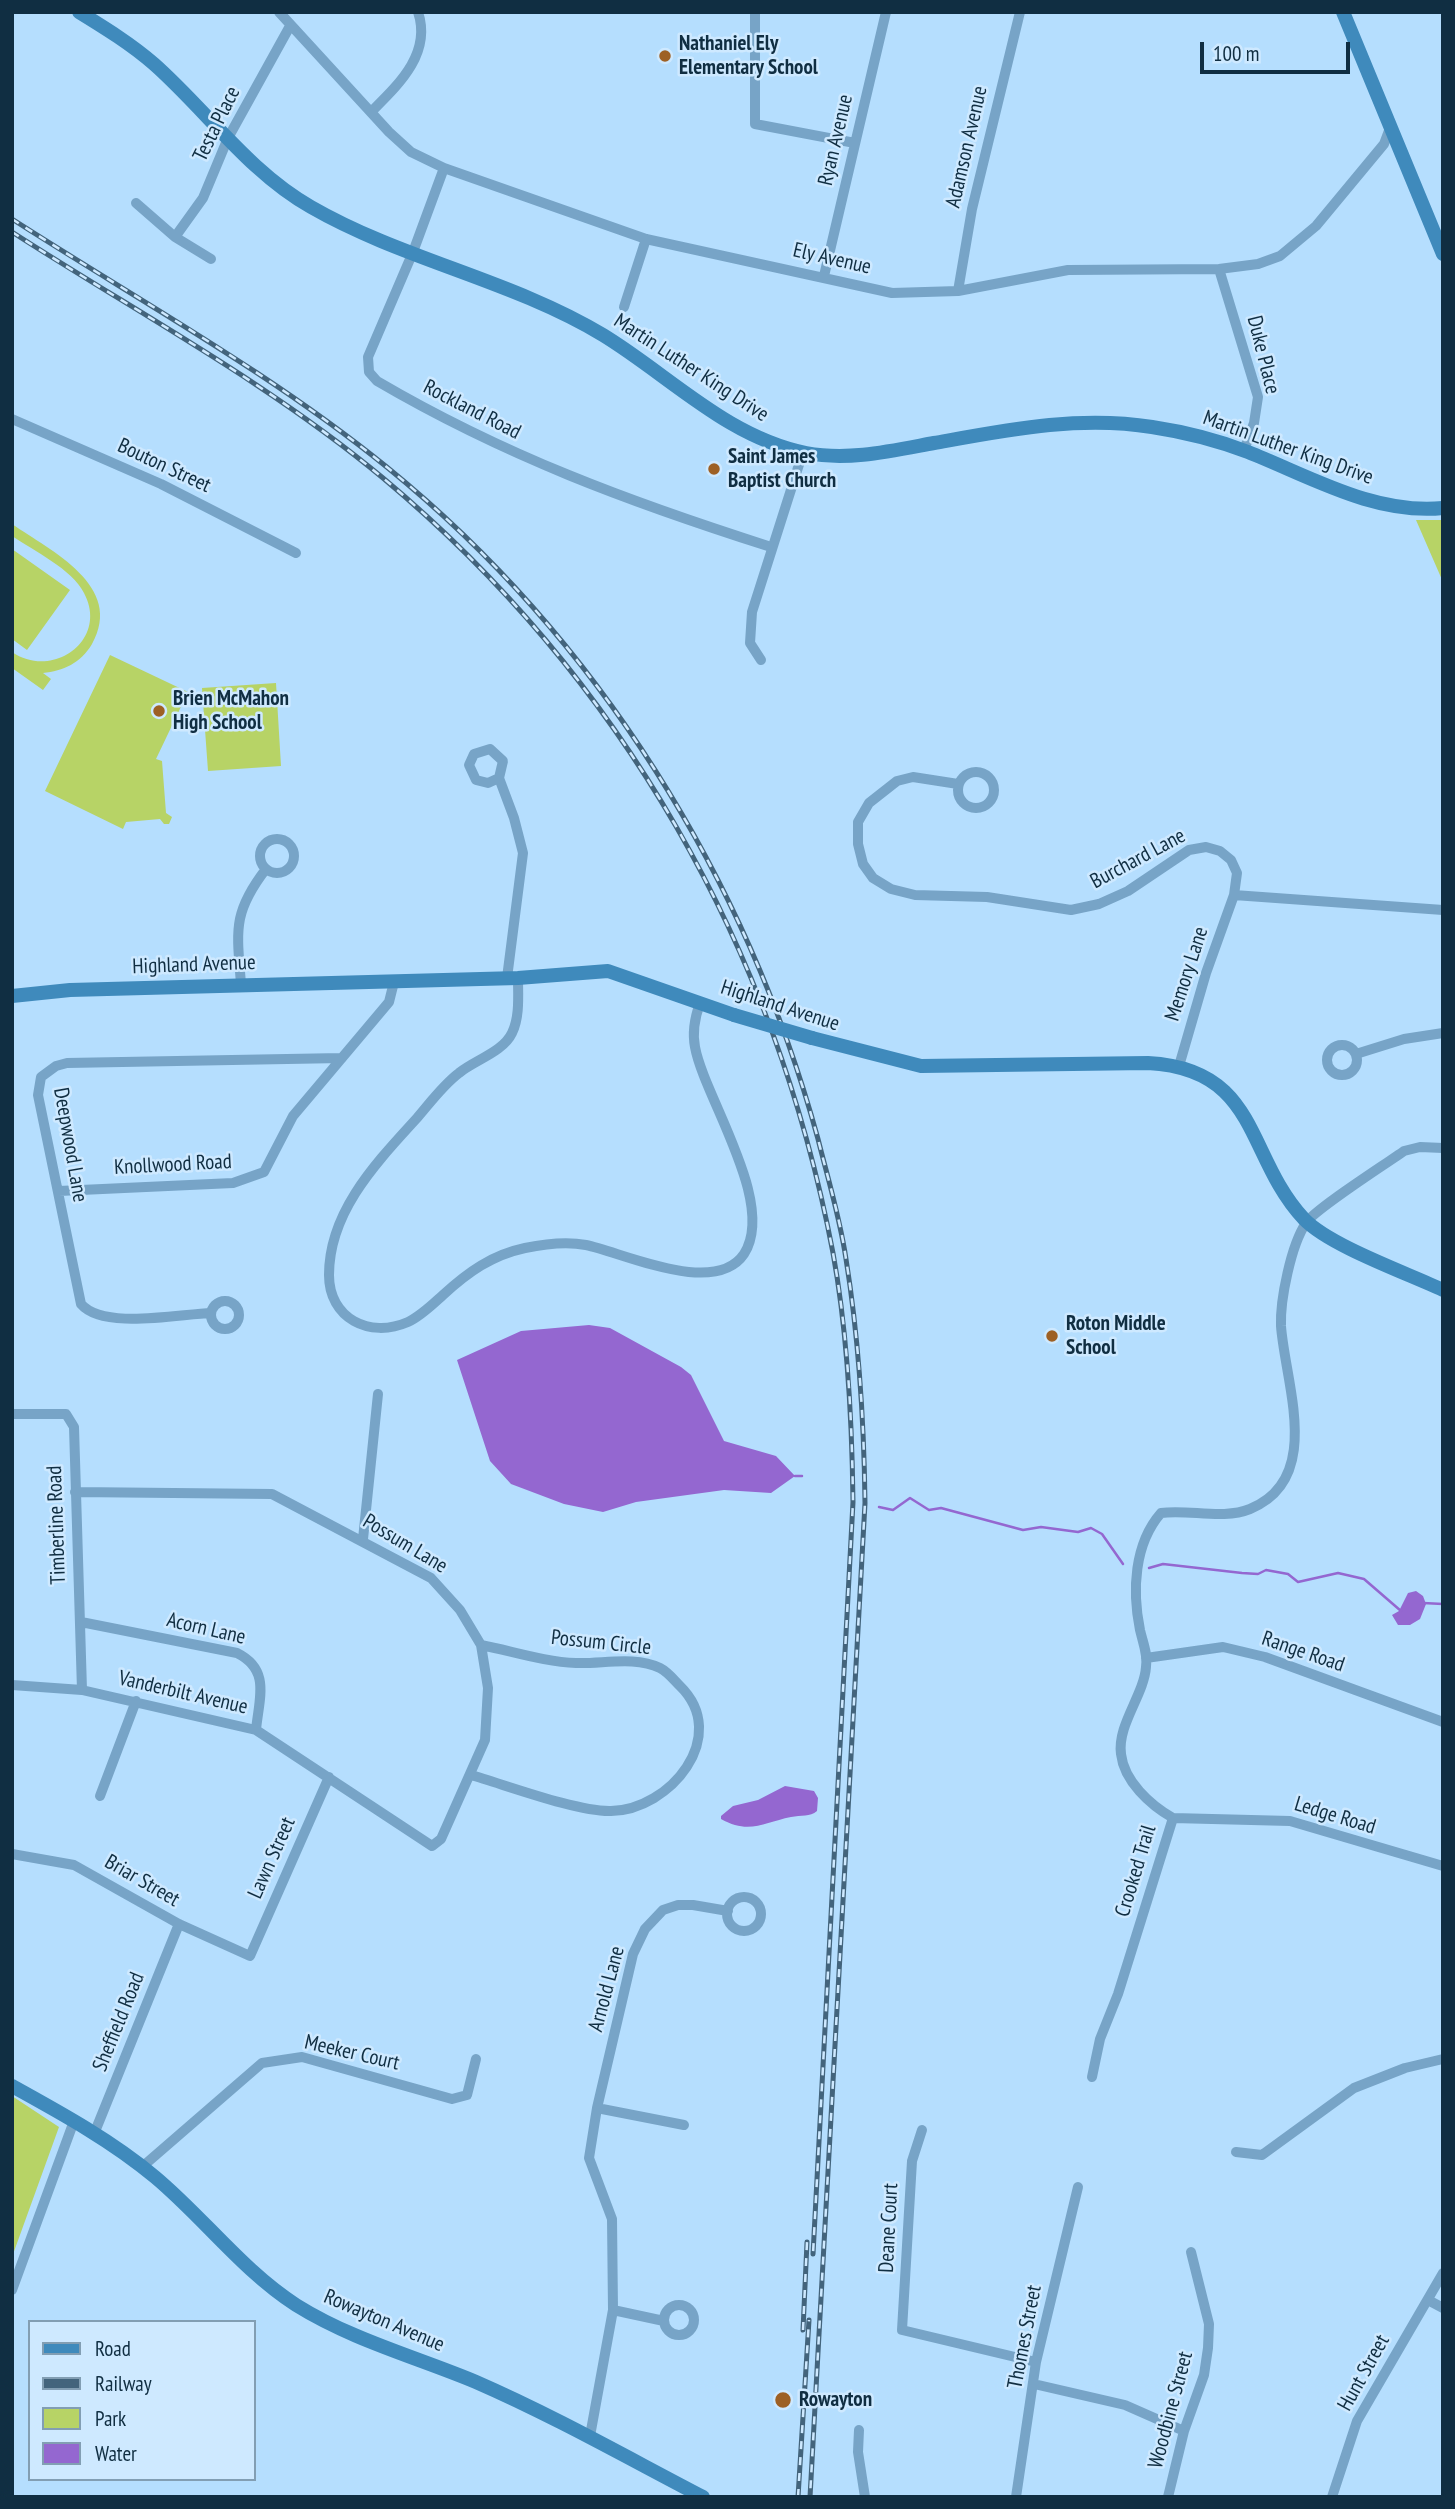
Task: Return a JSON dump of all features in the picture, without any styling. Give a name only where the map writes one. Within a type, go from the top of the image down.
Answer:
[{"type":"street","name":"Martin Luther King Drive","points":[[79,12],[153,63],[261,170],[309,206],[352,228],[576,320],[626,350],[735,426],[771,443],[803,452],[839,456],[875,453],[1031,426],[1074,423],[1152,427],[1195,435],[1244,450],[1396,507],[1443,508]]},
{"type":"street","name":"Ely Avenue","points":[[279,12],[411,152],[444,168],[646,239],[892,293],[958,291],[1068,270],[1219,269],[1258,264],[1280,256],[1301,241],[1384,144],[1391,128]]},
{"type":"street","points":[[371,112],[401,82],[414,62],[420,46],[421,22],[418,12]]},
{"type":"street","points":[[755,12],[755,124],[855,143]]},
{"type":"street","name":"Ryan Avenue","points":[[824,276],[886,12]]},
{"type":"street","name":"Adamson Avenue","points":[[958,291],[972,209],[1020,12]]},
{"type":"street","points":[[1343,12],[1443,254]]},
{"type":"street","name":"Testa Place","points":[[176,237],[203,198],[228,138],[290,26]]},
{"type":"street","name":"Rockland Road","points":[[444,168],[413,252],[368,357],[369,372],[377,382],[442,419],[559,474],[771,547]]},
{"type":"street","points":[[136,203],[176,237],[211,259]]},
{"type":"street","points":[[624,307],[646,239]]},
{"type":"street","name":"Duke Place","points":[[1219,269],[1258,397],[1254,423],[1244,450]]},
{"type":"street","name":"Bouton Street","points":[[12,419],[161,484],[296,553]]},
{"type":"street","points":[[761,660],[750,643],[752,612],[803,452]]},
{"type":"street","points":[[499,778],[523,853],[513,978],[516,1020],[505,1042],[457,1074],[375,1165],[346,1210],[331,1250],[329,1287],[336,1307],[352,1320],[383,1327],[408,1322],[498,1255],[561,1243],[585,1245],[679,1271],[711,1272],[736,1263],[746,1251],[750,1236],[748,1186],[696,1051],[695,1024],[700,1003]]},
{"type":"street","name":"Burchard Lane","points":[[958,784],[905,779],[883,789],[869,803],[858,822],[858,844],[863,864],[873,878],[891,889],[915,895],[987,897],[1071,910],[1099,904],[1128,891],[1189,850],[1206,847],[1220,851],[1231,860],[1237,873],[1234,895]]},
{"type":"street","points":[[241,984],[237,934],[240,909],[266,869]]},
{"type":"street","points":[[1234,895],[1443,910]]},
{"type":"street","name":"Memory Lane","points":[[1179,1066],[1206,973],[1234,895]]},
{"type":"street","name":"Highland Avenue","points":[[12,996],[241,984],[513,978],[608,971],[734,1015],[921,1066],[1148,1063],[1179,1066],[1208,1080],[1238,1106],[1289,1200],[1306,1222],[1336,1240],[1443,1290]]},
{"type":"street","name":"Knollwood Road","points":[[59,1191],[233,1183],[264,1172],[293,1116],[389,1002],[394,982]]},
{"type":"street","points":[[1356,1054],[1404,1039],[1443,1033]]},
{"type":"street","name":"Deepwood Lane","points":[[211,1313],[115,1319],[88,1312],[81,1304],[38,1095],[41,1077],[56,1066],[342,1058]]},
{"type":"street","points":[[1306,1222],[1404,1151],[1420,1147],[1443,1148]]},
{"type":"street","name":"Crooked Trail","points":[[1093,2077],[1100,2039],[1118,1994],[1173,1818],[1157,1809],[1138,1788],[1125,1770],[1120,1751],[1146,1668],[1136,1598],[1138,1556],[1147,1528],[1161,1513],[1180,1511],[1231,1514],[1251,1509],[1275,1492],[1287,1473],[1294,1450],[1295,1422],[1281,1324],[1285,1288],[1306,1222]]},
{"type":"street","points":[[363,1539],[378,1394]]},
{"type":"street","name":"Timberline Road","points":[[12,1414],[65,1414],[74,1427],[82,1690]]},
{"type":"street","name":"Possum Lane","points":[[75,1492],[272,1494],[363,1539],[431,1578],[460,1610],[481,1645],[488,1688],[485,1740],[471,1775],[436,1845]]},
{"type":"street","name":"Acorn Lane","points":[[81,1622],[237,1653],[250,1660],[261,1680],[256,1730]]},
{"type":"street","name":"Possum Circle","points":[[471,1775],[593,1809],[626,1809],[652,1801],[681,1776],[696,1745],[700,1728],[692,1702],[662,1669],[635,1662],[575,1663],[481,1645]]},
{"type":"street","name":"Range Road","points":[[1146,1658],[1180,1651],[1223,1647],[1265,1657],[1443,1723]]},
{"type":"street","name":"Vanderbilt Avenue","points":[[12,1685],[82,1690],[256,1730],[422,1842],[436,1845]]},
{"type":"street","points":[[100,1796],[136,1701]]},
{"type":"street","name":"Lawn Street","points":[[250,1956],[329,1777]]},
{"type":"street","name":"Ledge Road","points":[[1173,1818],[1290,1821],[1443,1866]]},
{"type":"street","name":"Briar Street","points":[[12,1854],[74,1865],[179,1924],[250,1956]]},
{"type":"street","name":"Arnold Lane","points":[[590,2436],[613,2310],[611,2219],[589,2158],[597,2108],[633,1954],[645,1929],[663,1910],[678,1905],[728,1911]]},
{"type":"street","name":"Sheffield Road","points":[[94,2134],[179,1924]]},
{"type":"street","name":"Meeker Court","points":[[142,2167],[262,2063],[302,2057],[452,2099],[467,2095],[476,2059]]},
{"type":"street","points":[[1236,2152],[1262,2155],[1354,2088],[1405,2068],[1443,2059]]},
{"type":"street","name":"Rowayton Avenue","points":[[12,2085],[74,2121],[142,2167],[252,2270],[295,2304],[347,2332],[476,2382],[590,2436],[703,2497]]},
{"type":"street","points":[[597,2108],[684,2124]]},
{"type":"street","points":[[12,2290],[74,2121]]},
{"type":"street","name":"Deane Court","points":[[922,2130],[912,2161],[902,2330],[1037,2362]]},
{"type":"street","name":"Thomes Street","points":[[1016,2497],[1037,2362],[1078,2187]]},
{"type":"street","name":"Woodbine Street","points":[[1168,2497],[1184,2431],[1204,2375],[1209,2323],[1191,2252]]},
{"type":"street","name":"Hunt Street","points":[[1332,2497],[1357,2421],[1443,2273]]},
{"type":"street","points":[[1428,2300],[1443,2308]]},
{"type":"street","points":[[613,2310],[664,2321]]},
{"type":"street","points":[[1034,2384],[1125,2405],[1184,2431]]},
{"type":"street","points":[[859,2430],[858,2452],[864,2497]]},
{"type":"green space","points":[[1416,520],[1443,520],[1443,582]]},
{"type":"green space","points":[[12,524],[79,572],[99,605],[100,623],[88,651],[71,665],[43,673],[51,679],[43,690],[12,668],[12,652],[28,659],[44,661],[73,651],[83,640],[89,626],[90,610],[84,593],[71,576],[12,536]]},
{"type":"green space","points":[[12,549],[70,590],[27,650],[12,639]]},
{"type":"green space","points":[[110,655],[188,692],[156,759],[162,761],[166,813],[172,817],[169,824],[164,824],[160,819],[126,822],[123,829],[45,791]]},
{"type":"green space","points":[[276,683],[281,766],[208,771],[202,688]]},
{"type":"green space","points":[[12,2096],[59,2127],[12,2257]]},
{"type":"water","points":[[589,1325],[610,1328],[681,1367],[691,1375],[724,1441],[776,1456],[795,1476],[771,1493],[724,1490],[636,1502],[603,1512],[564,1504],[511,1484],[490,1461],[457,1360],[521,1331]]},
{"type":"water","points":[[1416,1591],[1423,1596],[1426,1604],[1420,1619],[1410,1625],[1398,1625],[1392,1615],[1399,1611],[1408,1593]]},
{"type":"water","points":[[785,1786],[814,1791],[818,1798],[817,1811],[749,1827],[721,1819],[733,1806],[758,1800]]},
{"type":"waterway","points":[[795,1476],[802,1476]]},
{"type":"waterway","points":[[879,1507],[893,1510],[910,1498],[929,1510],[941,1508],[1023,1530],[1041,1527],[1078,1532],[1091,1528],[1102,1534],[1123,1564]]},
{"type":"waterway","points":[[1149,1568],[1163,1564],[1258,1574],[1266,1570],[1288,1574],[1298,1582],[1338,1573],[1364,1579],[1401,1611]]},
{"type":"waterway","points":[[1423,1603],[1443,1604]]},
{"type":"railway","points":[[12,219],[251,369],[343,433],[388,468],[464,535],[534,608],[598,687],[655,770],[706,858],[750,949],[788,1043],[818,1139],[843,1244],[860,1381],[865,1503],[810,2497]]},
{"type":"railway","points":[[12,232],[201,349],[294,411],[383,478],[469,556],[546,641],[615,731],[676,826],[728,926],[772,1031],[807,1140],[833,1253],[846,1346],[852,1440],[853,1502],[813,2254]]},
{"type":"railway","points":[[803,2330],[807,2242]]},
{"type":"railway","points":[[798,2497],[809,2320]]},
{"type":"place","name":"Nathaniel Ely Elementary School","points":[[665,56]]},
{"type":"place","name":"Saint James Baptist Church","points":[[714,469]]},
{"type":"place","name":"Brien McMahon High School","points":[[159,711]]},
{"type":"place","name":"Roton Middle School","points":[[1052,1336]]},
{"type":"place","name":"Rowayton","points":[[783,2400]]}]
